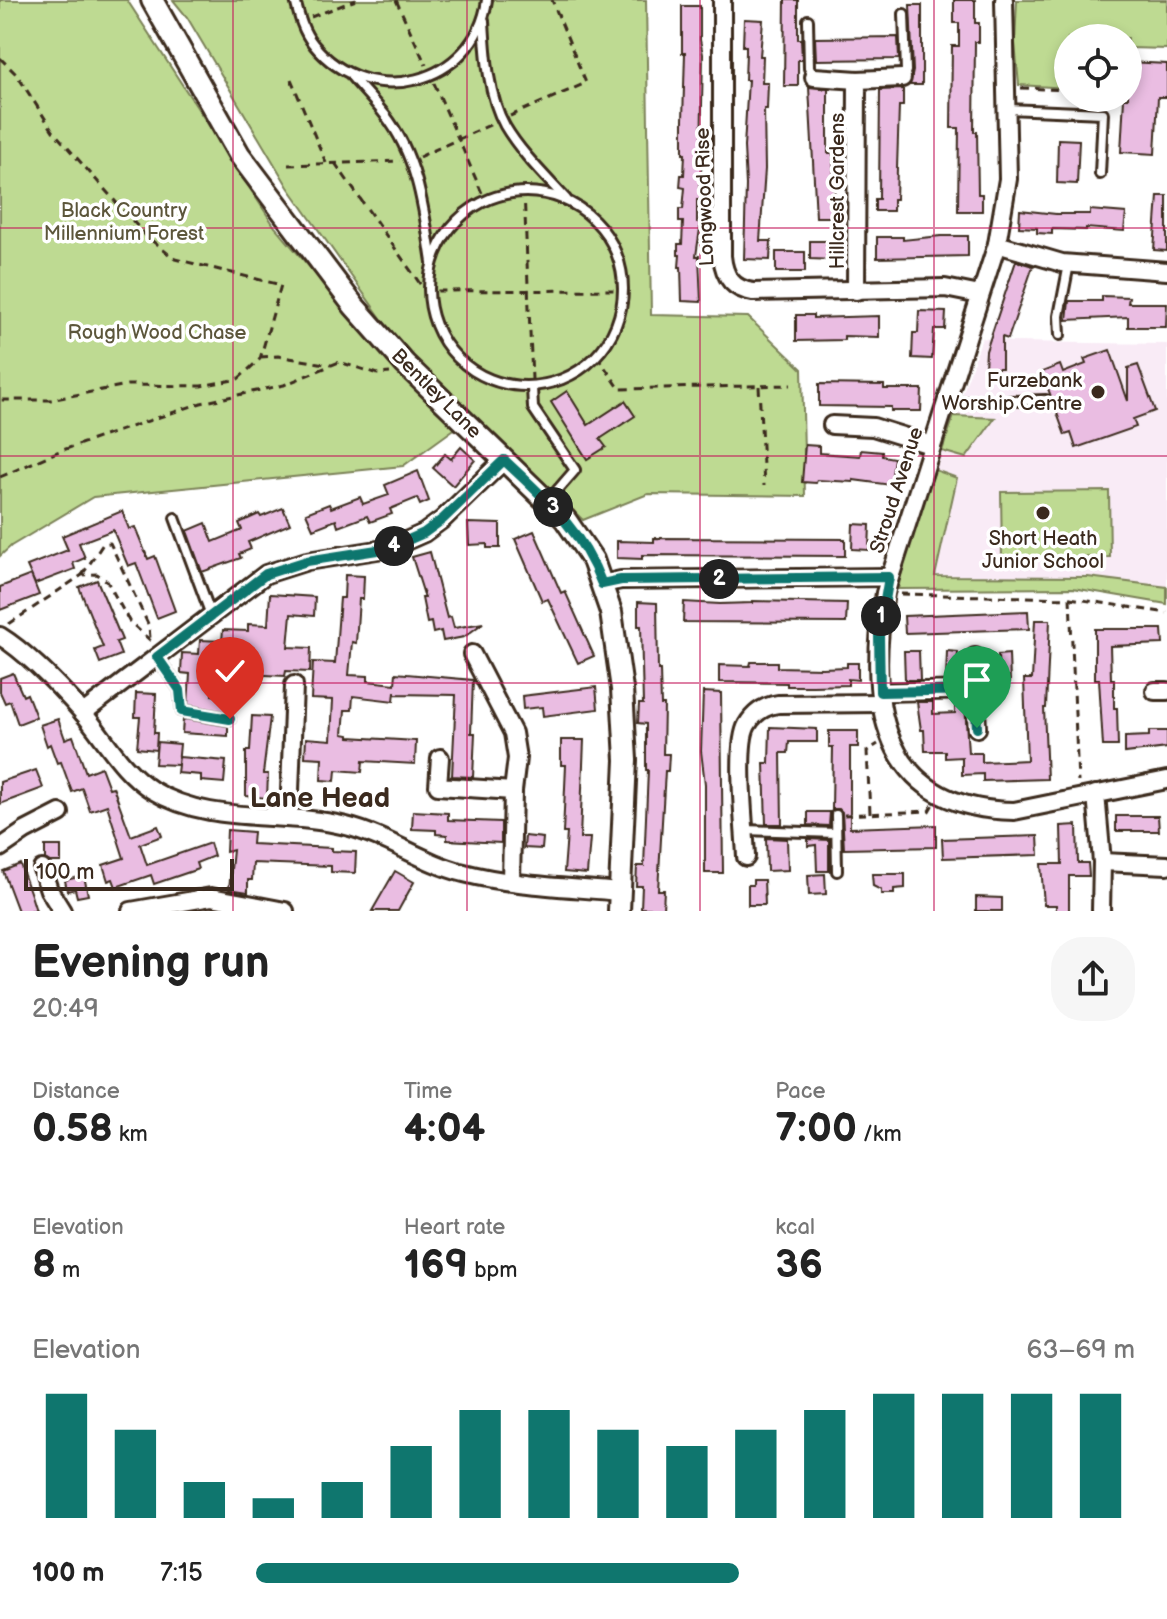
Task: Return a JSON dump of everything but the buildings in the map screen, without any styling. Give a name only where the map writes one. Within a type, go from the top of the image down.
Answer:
[{"type":"street","name":"Bentley Lane","points":[[152,0],[239,154],[354,306],[405,364],[548,501],[579,536],[593,560],[617,645],[626,760],[620,902]]},
{"type":"street","name":"Longwood Rise","points":[[722,0],[722,256],[727,277],[743,291],[753,292],[945,288],[980,295]]},
{"type":"street","name":"Stroud Avenue","points":[[1004,0],[1008,179],[997,244],[887,585],[879,635],[880,697],[889,737],[906,767],[940,795],[989,811],[1014,811],[1167,780]]},
{"type":"street","points":[[814,77],[858,86],[902,78]]},
{"type":"street","name":"Hillcrest Gardens","points":[[856,291],[858,86]]},
{"type":"street","points":[[997,244],[1069,264],[1167,271]]},
{"type":"street","points":[[832,425],[873,427],[931,445]]},
{"type":"street","points":[[83,713],[266,574],[283,567],[390,548],[424,533],[443,519],[504,460]]},
{"type":"street","points":[[602,584],[621,580],[887,585]]},
{"type":"street","points":[[0,633],[83,713],[132,776],[184,807],[206,813],[289,817],[348,826],[464,874],[620,902]]},
{"type":"street","points":[[472,654],[513,733],[517,758],[511,881]]},
{"type":"street","points":[[975,657],[977,728]]},
{"type":"street","points":[[289,817],[294,685]]},
{"type":"street","points":[[746,857],[742,745],[747,724],[761,710],[778,704],[975,690]]},
{"type":"street","points":[[440,758],[438,786],[513,791]]},
{"type":"street","points":[[1096,794],[1102,862],[1101,911]]},
{"type":"street","points":[[0,848],[60,813]]},
{"type":"street","points":[[1102,862],[1167,865]]},
{"type":"street","points":[[42,869],[49,890],[62,911]]},
{"type":"street","points":[[131,911],[211,897],[285,911]]},
{"type":"lane","points":[[295,0],[300,22],[329,61],[349,74],[373,82],[397,84],[431,75],[462,53],[477,34],[487,0]]},
{"type":"lane","points":[[902,78],[906,71],[904,14]]},
{"type":"lane","points":[[483,17],[493,94],[503,120],[526,155],[569,202]]},
{"type":"lane","points":[[808,20],[809,68],[814,77]]},
{"type":"lane","points":[[349,74],[386,115],[411,160],[420,191],[432,267]]},
{"type":"lane","points":[[1007,109],[1103,113],[1100,174]]},
{"type":"lane","points":[[524,191],[557,196],[579,207],[598,223],[612,243],[621,265],[624,290],[621,314],[612,337],[597,356],[578,372],[556,382],[532,387],[508,385],[485,377],[464,364],[447,346],[435,324],[429,291],[436,253],[448,231],[464,213],[485,200],[524,191]]},
{"type":"lane","points":[[1060,335],[1059,316],[1069,264]]},
{"type":"lane","points":[[532,387],[533,408],[575,470],[548,501]]},
{"type":"lane","points":[[945,403],[1046,400]]},
{"type":"lane","points":[[175,518],[212,616]]},
{"type":"lane","points":[[160,655],[180,690],[182,711],[230,719]]},
{"type":"lane","points":[[836,815],[837,871]]},
{"type":"lane","points":[[745,830],[836,833]]},
{"type":"path","points":[[300,22],[356,0]]},
{"type":"path","points":[[396,0],[485,200]]},
{"type":"path","points":[[288,165],[411,160],[586,83],[552,0]]},
{"type":"path","points":[[0,58],[17,75],[53,131],[146,236],[175,259],[281,285],[260,357],[238,379],[201,386],[127,385],[50,400],[0,400]]},
{"type":"path","points":[[291,79],[326,163]]},
{"type":"path","points":[[1005,87],[1054,89]]},
{"type":"path","points":[[335,163],[423,288],[429,291],[624,290]]},
{"type":"path","points":[[524,191],[532,387]]},
{"type":"path","points":[[260,357],[278,356],[331,365]]},
{"type":"path","points":[[597,356],[620,389],[791,385]]},
{"type":"path","points":[[0,477],[57,452],[201,403],[284,385],[339,362],[378,374],[388,374],[405,364]]},
{"type":"path","points":[[759,386],[764,486]]},
{"type":"path","points":[[0,633],[82,575],[103,544],[110,543],[149,626],[150,640]]},
{"type":"path","points":[[82,575],[97,574],[107,581],[129,621],[150,640],[160,655]]},
{"type":"path","points":[[887,585],[1070,598],[1167,613]]},
{"type":"path","points":[[1070,598],[1079,797]]},
{"type":"path","points":[[870,813],[867,751],[889,737]]},
{"type":"path","points":[[836,815],[929,811],[940,795]]},
{"type":"shaded area","name":"Short Heath Junior School","points":[[982,338],[1011,342],[1167,344],[1167,604],[1073,588],[898,589],[905,557]]},
{"type":"green space","name":"Rough Wood Chase","points":[[0,0],[127,0],[275,227],[403,376],[457,427],[403,466],[93,497],[11,546],[0,556]]},
{"type":"green space","points":[[173,0],[646,0],[651,315],[748,317],[802,369],[805,496],[648,494],[583,520],[403,349],[288,187],[187,17]]},
{"type":"green space","points":[[1017,0],[1167,0],[1167,49],[1142,48],[1142,24],[1054,24],[1054,87],[1019,85],[1015,43]]},
{"type":"green space","points":[[954,416],[995,418],[966,458],[942,451]]},
{"type":"green space","points":[[935,470],[957,478],[935,576],[1088,577],[1167,587],[1167,604],[1073,588],[898,589],[905,557]]},
{"type":"green space","points":[[1109,491],[1110,557],[1002,558],[1001,492]]},
{"type":"place","name":"Furzebank Worship Centre","points":[[1098,392]]},
{"type":"place","name":"Short Heath Junior School","points":[[1043,513]]},
{"type":"district","name":"Lane Head","points":[[320,797]]},
{"type":"route","points":[[230,719],[182,711],[180,690],[157,657],[266,574],[307,561],[390,548],[424,533],[443,519],[504,460],[548,501],[579,536],[602,584],[621,580],[889,577],[879,635],[880,692],[975,690],[977,728]]},
{"type":"park label","name":"Black Country Millennium Forest","points":[[124,222]]}]
